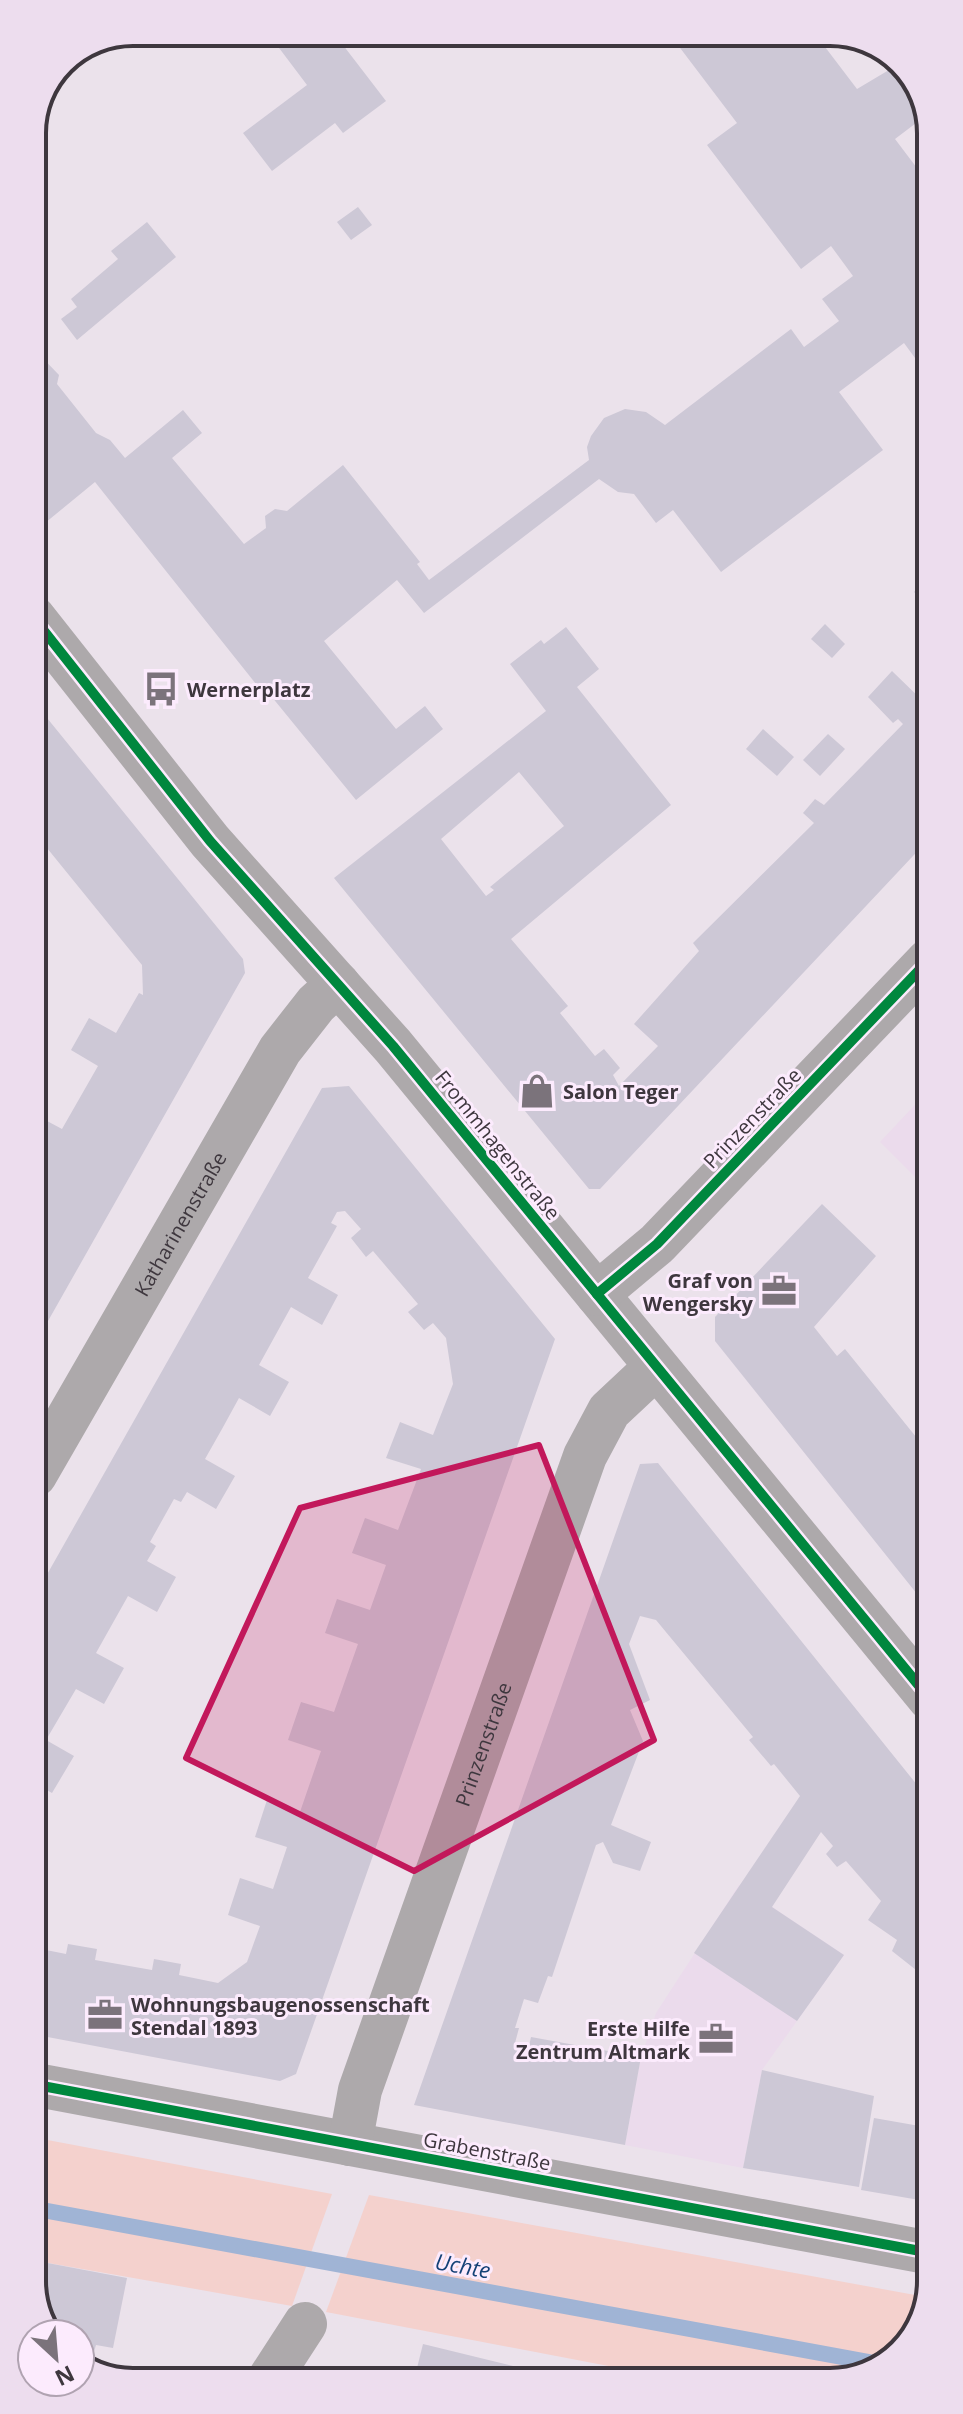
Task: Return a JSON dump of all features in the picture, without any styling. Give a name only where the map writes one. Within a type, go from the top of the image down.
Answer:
[{"type":"street","name":"Frommhagenstraße","points":[[46,633],[210,841],[338,984],[917,1683]]},
{"type":"street","name":"Prinzenstraße","points":[[597,1294],[657,1244],[917,972]]},
{"type":"street","name":"Katharinenstraße","points":[[46,1456],[280,1050],[316,1004],[338,984]]},
{"type":"street","name":"Prinzenstraße","points":[[350,2144],[360,2090],[585,1456],[609,1411],[656,1367]]},
{"type":"street","name":"Grabenstraße","points":[[46,2087],[917,2250]]},
{"type":"street","points":[[276,2368],[305,2324]]},
{"type":"highlighted area","points":[[539,1445],[654,1740],[414,1871],[186,1758],[300,1508]]},
{"type":"shaded area","points":[[917,1103],[917,1179],[880,1142]]},
{"type":"shaded area","name":"Erste Hilfe Zentrum Altmark","points":[[739,1885],[844,1955],[762,2070],[743,2168],[625,2145],[641,2057],[656,2013]]},
{"type":"shaded area","points":[[46,2140],[332,2194],[292,2306],[46,2263]]},
{"type":"shaded area","points":[[369,2195],[915,2295],[905,2324],[891,2342],[868,2359],[830,2368],[619,2368],[326,2312]]},
{"type":"building","points":[[278,46],[344,46],[386,101],[343,133],[335,123],[272,171],[243,133],[307,85]]},
{"type":"building","points":[[679,46],[824,46],[857,89],[889,70],[899,80],[912,105],[916,123],[895,139],[917,168],[917,361],[904,343],[839,392],[883,450],[721,572],[673,510],[656,523],[634,494],[618,492],[599,479],[424,613],[397,580],[324,641],[396,729],[425,706],[443,729],[356,800],[267,691],[264,694],[95,482],[46,522],[46,362],[59,375],[57,384],[96,433],[110,440],[125,458],[183,410],[202,433],[172,458],[244,544],[266,528],[265,516],[275,509],[287,511],[343,465],[420,562],[417,564],[429,580],[589,460],[587,447],[604,418],[625,409],[646,412],[665,425],[791,329],[804,347],[839,321],[822,299],[853,276],[831,246],[801,269],[707,145],[737,123]]},
{"type":"building","points":[[358,207],[372,225],[351,240],[337,222]]},
{"type":"building","points":[[147,222],[176,257],[77,340],[61,319],[77,307],[71,299],[118,259],[111,251]]},
{"type":"building","points":[[825,624],[845,644],[832,658],[811,639]]},
{"type":"building","points":[[566,627],[599,669],[577,687],[671,805],[511,939],[568,1006],[560,1013],[595,1056],[604,1049],[620,1068],[613,1075],[619,1086],[658,1046],[634,1024],[699,951],[693,943],[814,823],[803,813],[815,799],[824,805],[903,724],[898,719],[893,723],[868,697],[892,671],[917,695],[917,852],[600,1189],[589,1189],[334,878],[546,711],[510,664],[541,640],[544,644]],"holes":[[[519,772],[564,826],[490,887],[494,890],[486,896],[441,839]]]},
{"type":"building","points":[[46,717],[243,959],[245,973],[46,1325],[46,1120],[62,1129],[98,1066],[71,1050],[89,1018],[116,1033],[139,993],[143,995],[142,965],[46,847]]},
{"type":"building","points":[[763,729],[794,757],[777,776],[746,749]]},
{"type":"building","points":[[828,734],[845,749],[820,776],[803,760]]},
{"type":"building","points":[[349,1086],[555,1339],[296,2074],[280,2081],[46,2037],[46,1950],[66,1954],[68,1944],[97,1949],[95,1960],[152,1970],[154,1959],[181,1964],[179,1975],[218,1983],[247,1962],[260,1926],[228,1915],[240,1878],[273,1889],[287,1847],[255,1837],[267,1800],[300,1812],[321,1751],[288,1740],[301,1702],[334,1712],[358,1644],[325,1633],[337,1599],[370,1610],[386,1565],[352,1553],[365,1518],[398,1530],[421,1469],[386,1458],[400,1422],[433,1435],[453,1384],[446,1338],[433,1323],[424,1330],[408,1312],[418,1304],[373,1251],[366,1257],[351,1238],[361,1229],[345,1211],[337,1212],[331,1223],[337,1226],[308,1278],[338,1295],[322,1325],[291,1307],[259,1365],[289,1382],[270,1416],[239,1398],[205,1459],[235,1476],[216,1509],[187,1492],[181,1502],[174,1499],[150,1542],[156,1546],[147,1561],[176,1577],[157,1612],[128,1596],[96,1653],[124,1668],[104,1704],[76,1689],[46,1740],[46,1576],[322,1088]]},
{"type":"building","points":[[822,1204],[876,1256],[814,1327],[837,1356],[845,1349],[917,1438],[917,1594],[715,1341],[715,1317]]},
{"type":"building","points":[[658,1463],[917,1785],[917,1971],[892,1951],[897,1940],[868,1920],[881,1901],[846,1861],[837,1867],[826,1854],[833,1846],[821,1832],[772,1907],[844,1955],[797,2021],[694,1953],[800,1796],[749,1740],[753,1737],[656,1620],[640,1616],[629,1644],[650,1700],[630,1710],[643,1741],[611,1825],[651,1842],[640,1871],[613,1863],[603,1842],[596,1845],[552,1977],[548,1976],[538,2003],[524,1999],[515,2028],[519,2028],[515,2043],[529,2046],[531,2037],[641,2057],[625,2145],[414,2105],[640,1464]]},
{"type":"building","points":[[46,1740],[74,1756],[52,1793],[46,1790]]},
{"type":"building","points":[[762,2070],[874,2096],[859,2187],[743,2168]]},
{"type":"building","points":[[874,2118],[917,2126],[917,2200],[861,2190]]},
{"type":"building","points":[[46,2263],[127,2278],[113,2348],[96,2345],[96,2318],[55,2318],[48,2298]]},
{"type":"building","points":[[423,2344],[521,2368],[417,2368]]},
{"type":"waterway","name":"Uchte","points":[[46,2211],[863,2361]]},
{"type":"cycle path","points":[[46,633],[210,841],[393,1046],[917,1683]]},
{"type":"cycle path","points":[[597,1294],[657,1244],[917,972]]},
{"type":"cycle path","points":[[46,2087],[917,2250]]},
{"type":"place","name":"Wernerplatz","points":[[161,689]]},
{"type":"place","name":"Salon Teger","points":[[537,1091]]},
{"type":"place","name":"Graf von Wengersky","points":[[779,1291]]},
{"type":"place","name":"Wohnungsbaugenossenschaft Stendal 1893","points":[[105,2015]]},
{"type":"place","name":"Erste Hilfe Zentrum Altmark","points":[[716,2039]]}]
